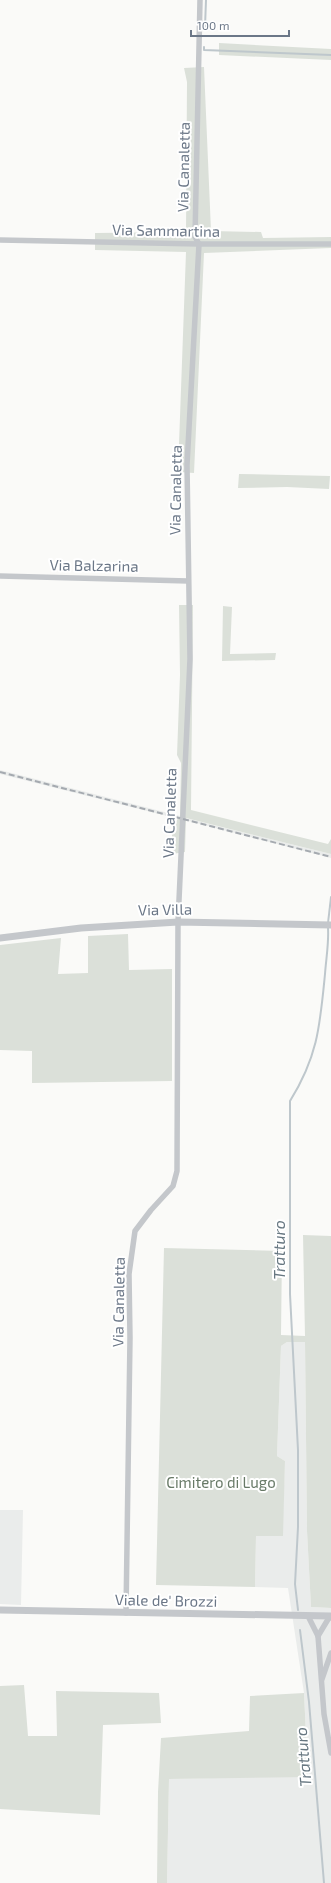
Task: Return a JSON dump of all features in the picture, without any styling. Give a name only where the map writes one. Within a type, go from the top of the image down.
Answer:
[{"type":"street","name":"Via Canaletta","points":[[126,1613],[130,1338],[129,1274],[135,1231],[174,1186],[177,1171],[178,922],[190,659],[187,465],[198,244],[195,236],[200,0]]},
{"type":"street","name":"Via Sammartina","points":[[0,240],[198,244],[331,244]]},
{"type":"street","name":"Via Balzarina","points":[[0,576],[188,581]]},
{"type":"street","name":"Via Villa","points":[[0,938],[81,928],[178,922],[328,924]]},
{"type":"street","name":"Viale de' Brozzi","points":[[0,1610],[331,1617]]},
{"type":"street","points":[[308,1616],[318,1636],[324,1714],[331,1754]]},
{"type":"street","points":[[318,1636],[331,1617]]},
{"type":"street","points":[[321,1683],[331,1653]]},
{"type":"shaded area","points":[[0,770],[180,816],[179,819],[0,774]]},
{"type":"shaded area","points":[[185,818],[331,854],[331,858],[185,820]]},
{"type":"shaded area","points":[[287,1342],[305,1342],[307,1531],[311,1607],[331,1608],[331,1883],[167,1883],[169,1779],[308,1776],[304,1693],[288,1588],[255,1587],[256,1536],[282,1536],[285,1461],[277,1456],[281,1346]]},
{"type":"shaded area","points":[[0,1510],[23,1510],[21,1605],[0,1604]]},
{"type":"green space","points":[[219,43],[331,49],[331,60],[219,55]]},
{"type":"green space","points":[[204,67],[211,231],[261,232],[263,238],[331,237],[331,248],[204,253],[194,473],[178,472],[186,252],[95,250],[95,233],[186,232],[187,82],[184,68]]},
{"type":"green space","points":[[239,474],[330,476],[329,489],[287,487],[238,488]]},
{"type":"green space","points":[[179,605],[193,605],[191,810],[328,844],[331,839],[331,854],[186,818],[185,852],[172,854],[172,827],[180,816],[181,763],[177,755],[180,675]]},
{"type":"green space","points":[[223,606],[232,607],[230,654],[276,653],[275,660],[222,661]]},
{"type":"green space","points":[[128,934],[129,970],[172,969],[172,1081],[32,1083],[32,1051],[0,1050],[0,945],[61,938],[58,974],[88,973],[88,936]]},
{"type":"green space","name":"Cimitero di Lugo","points":[[303,1235],[331,1236],[331,1608],[311,1607],[307,1531],[305,1342],[287,1342],[281,1346],[277,1456],[285,1461],[283,1536],[256,1536],[255,1587],[156,1585],[164,1248],[282,1251],[281,1335],[305,1336]]},
{"type":"green space","points":[[24,1685],[28,1736],[57,1736],[56,1691],[159,1693],[161,1723],[103,1725],[100,1815],[0,1809],[0,1686]]},
{"type":"green space","points":[[304,1693],[308,1777],[169,1779],[167,1883],[157,1883],[158,1792],[161,1738],[249,1731],[250,1696]]},
{"type":"waterway","points":[[205,27],[206,0]]},
{"type":"waterway","points":[[204,47],[204,50],[331,55]]},
{"type":"waterway","name":"Tratturo","points":[[328,923],[331,897]]},
{"type":"waterway","name":"Tratturo","points":[[298,1610],[295,1584],[298,1527],[298,1450],[290,1294],[290,1101],[307,1069],[316,1040],[323,992],[328,945],[328,928]]},
{"type":"waterway","name":"Tratturo","points":[[300,1630],[309,1702],[324,1883]]},
{"type":"railway","points":[[0,772],[331,857]]}]
